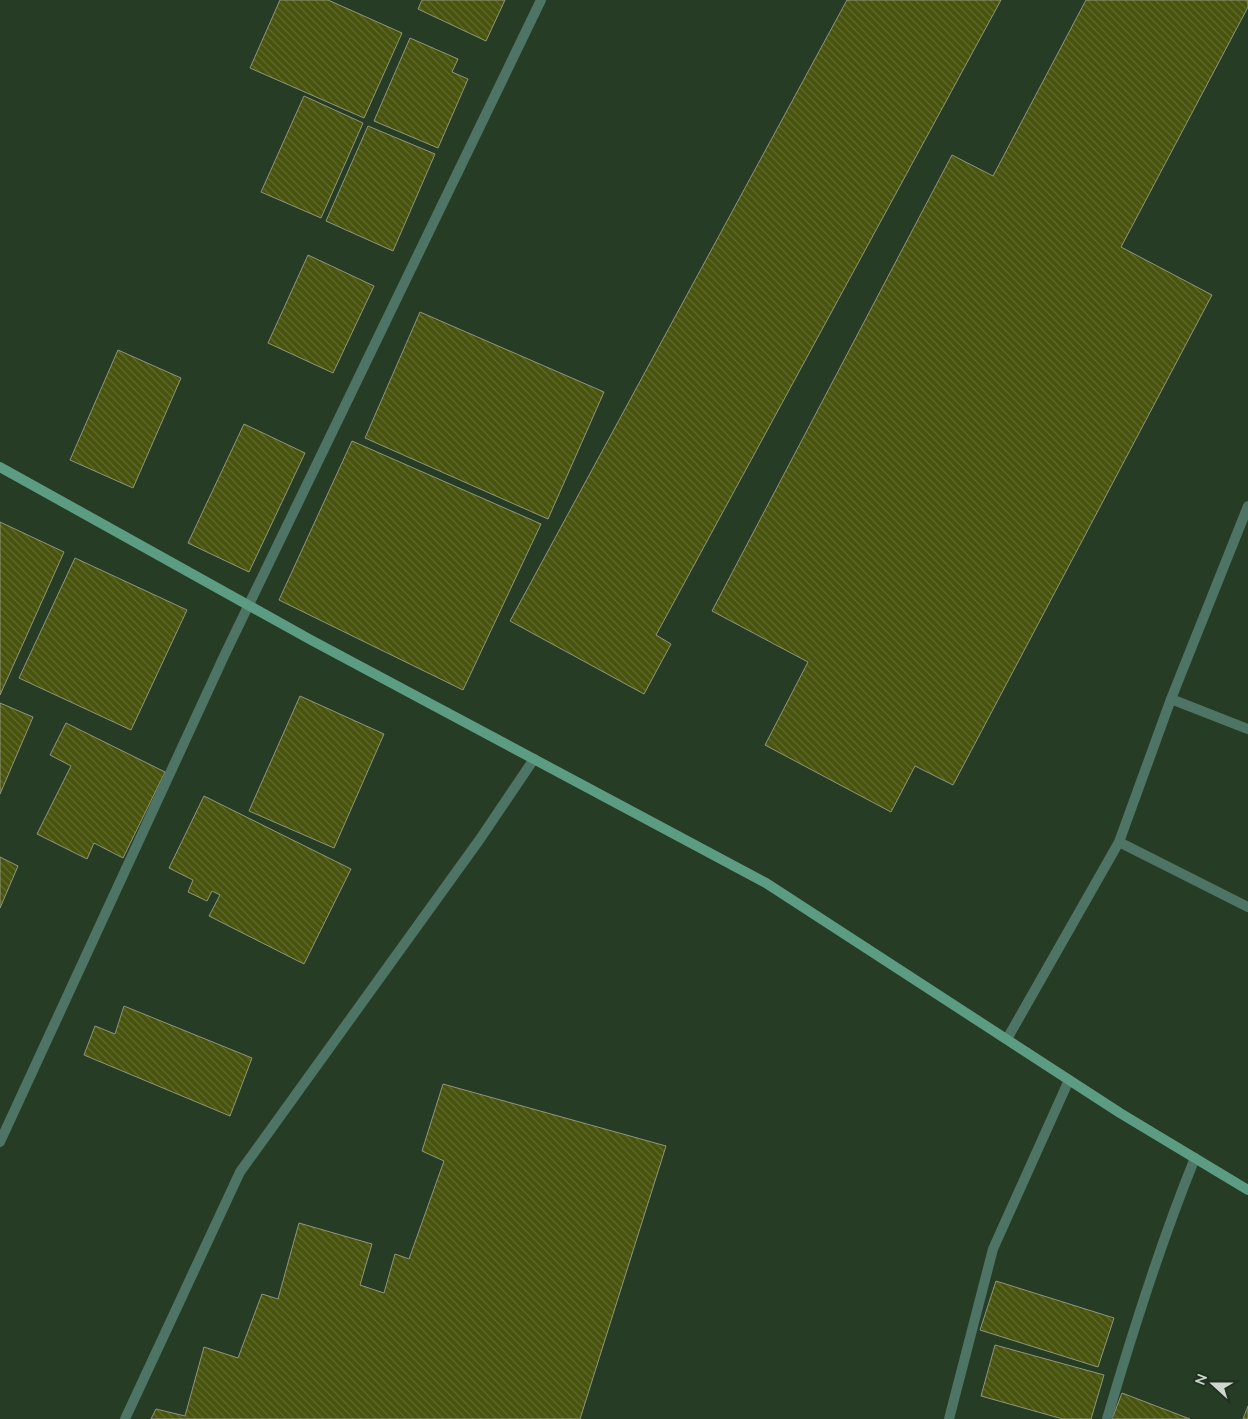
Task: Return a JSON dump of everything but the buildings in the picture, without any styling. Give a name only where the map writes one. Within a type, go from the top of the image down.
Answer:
[{"type":"street","points":[[0,1142],[248,606],[541,0]]},
{"type":"street","points":[[0,467],[248,606],[766,883],[1070,1080],[1248,1190]]},
{"type":"street","points":[[1007,1039],[1119,842],[1171,699],[1248,506]]},
{"type":"street","points":[[1171,699],[1248,729]]},
{"type":"street","points":[[125,1419],[240,1172],[474,847],[534,759]]},
{"type":"street","points":[[1119,842],[1248,907]]},
{"type":"street","points":[[949,1419],[993,1249],[1070,1080]]},
{"type":"street","points":[[1107,1419],[1138,1313],[1168,1223],[1195,1158]]},
{"type":"shaded area","points":[[0,0],[1248,0],[1248,1419],[0,1419]]}]
